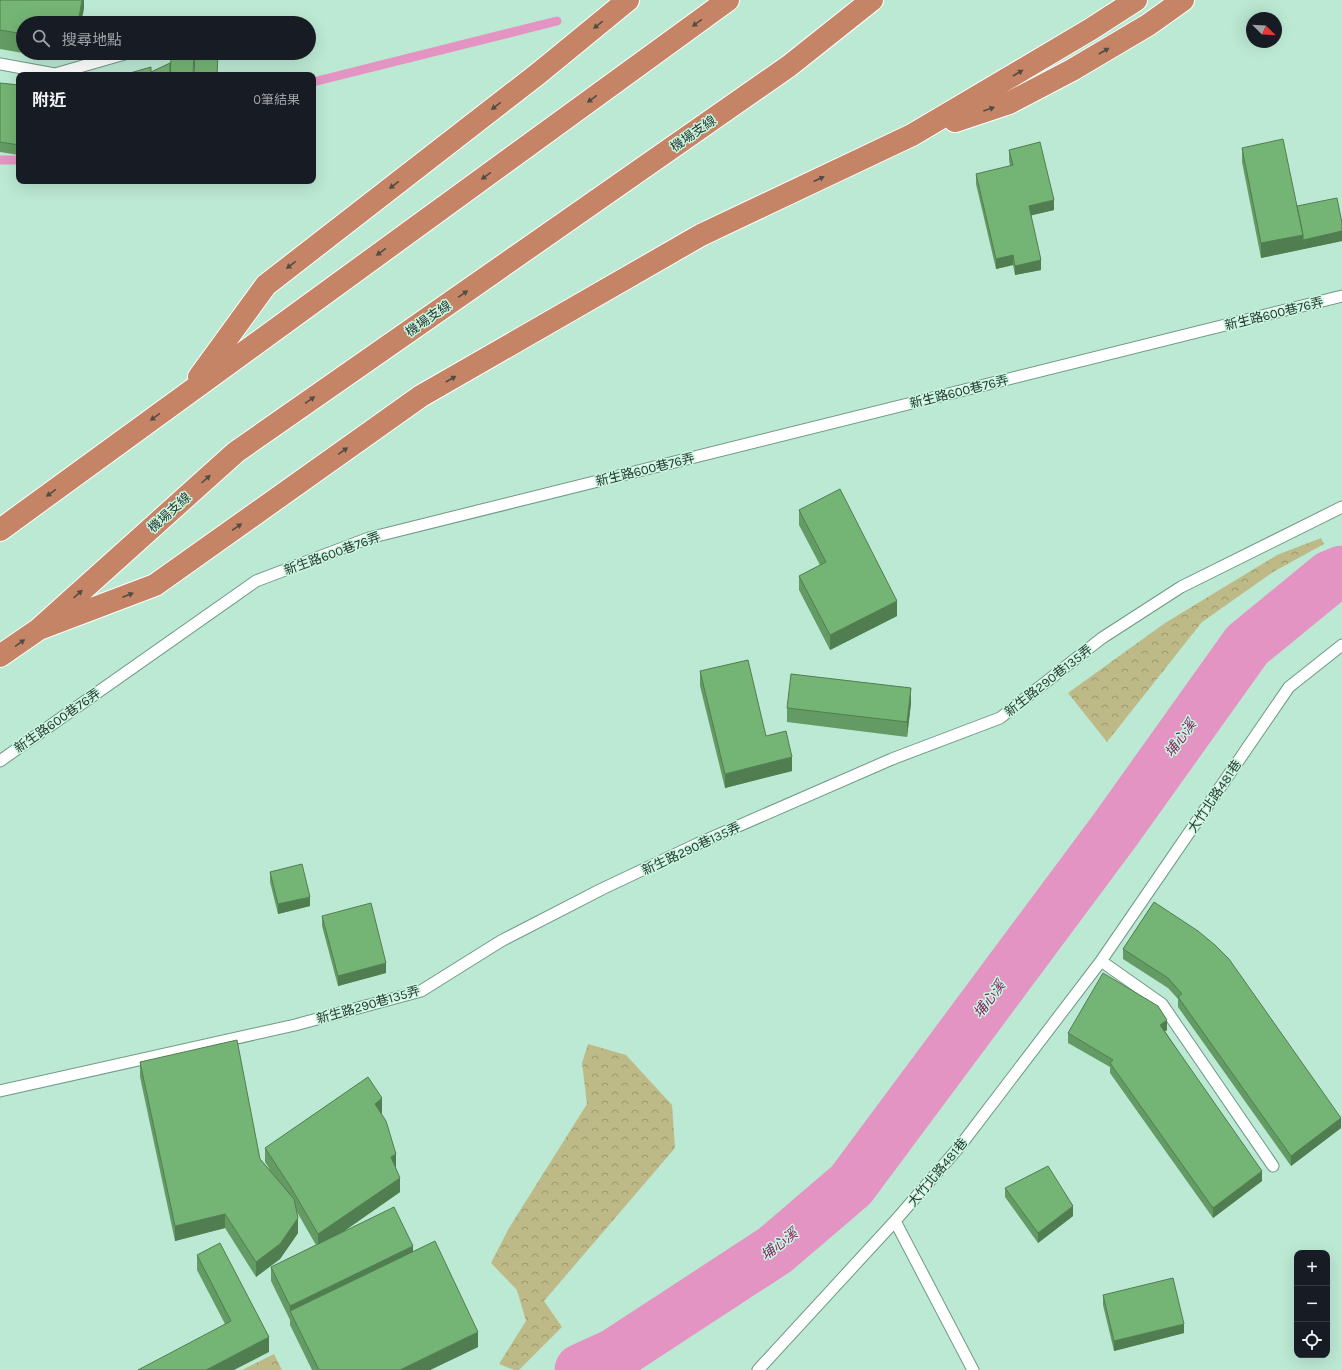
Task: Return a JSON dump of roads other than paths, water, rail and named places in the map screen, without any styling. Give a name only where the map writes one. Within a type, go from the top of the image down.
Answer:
[{"type":"highway","points":[[187,394],[266,285],[628,0]]},
{"type":"highway","points":[[0,530],[728,0]]},
{"type":"highway","name":"機場支線","points":[[0,656],[39,629],[236,452],[789,66],[872,0]]},
{"type":"highway","points":[[39,629],[155,585],[421,396],[701,235],[912,135],[1091,29],[1136,0]]},
{"type":"highway","points":[[912,135],[1009,102],[1072,70],[1141,30],[1183,0]]},
{"type":"lane","points":[[62,72],[104,60]]},
{"type":"lane","points":[[0,64],[44,72]]},
{"type":"lane","name":"新生路600巷76弄","points":[[0,761],[256,581],[369,538],[1342,296]]},
{"type":"lane","name":"新生路290巷135弄","points":[[0,1092],[294,1025],[421,991],[501,941],[602,889],[697,844],[892,759],[1000,718],[1102,638],[1181,587],[1342,507]]},
{"type":"lane","name":"大竹北路481巷","points":[[758,1370],[895,1221],[960,1146],[1101,961],[1289,687],[1342,645]]},
{"type":"lane","points":[[1101,961],[1162,1004],[1273,1166]]},
{"type":"lane","points":[[895,1221],[973,1370]]},
{"type":"waterway","points":[[316,81],[557,21]]},
{"type":"waterway","points":[[0,160],[16,160]]},
{"type":"waterway","name":"埔心溪","points":[[581,1370],[616,1354],[775,1250],[851,1185],[1115,830],[1247,645],[1330,577],[1342,572]]}]
